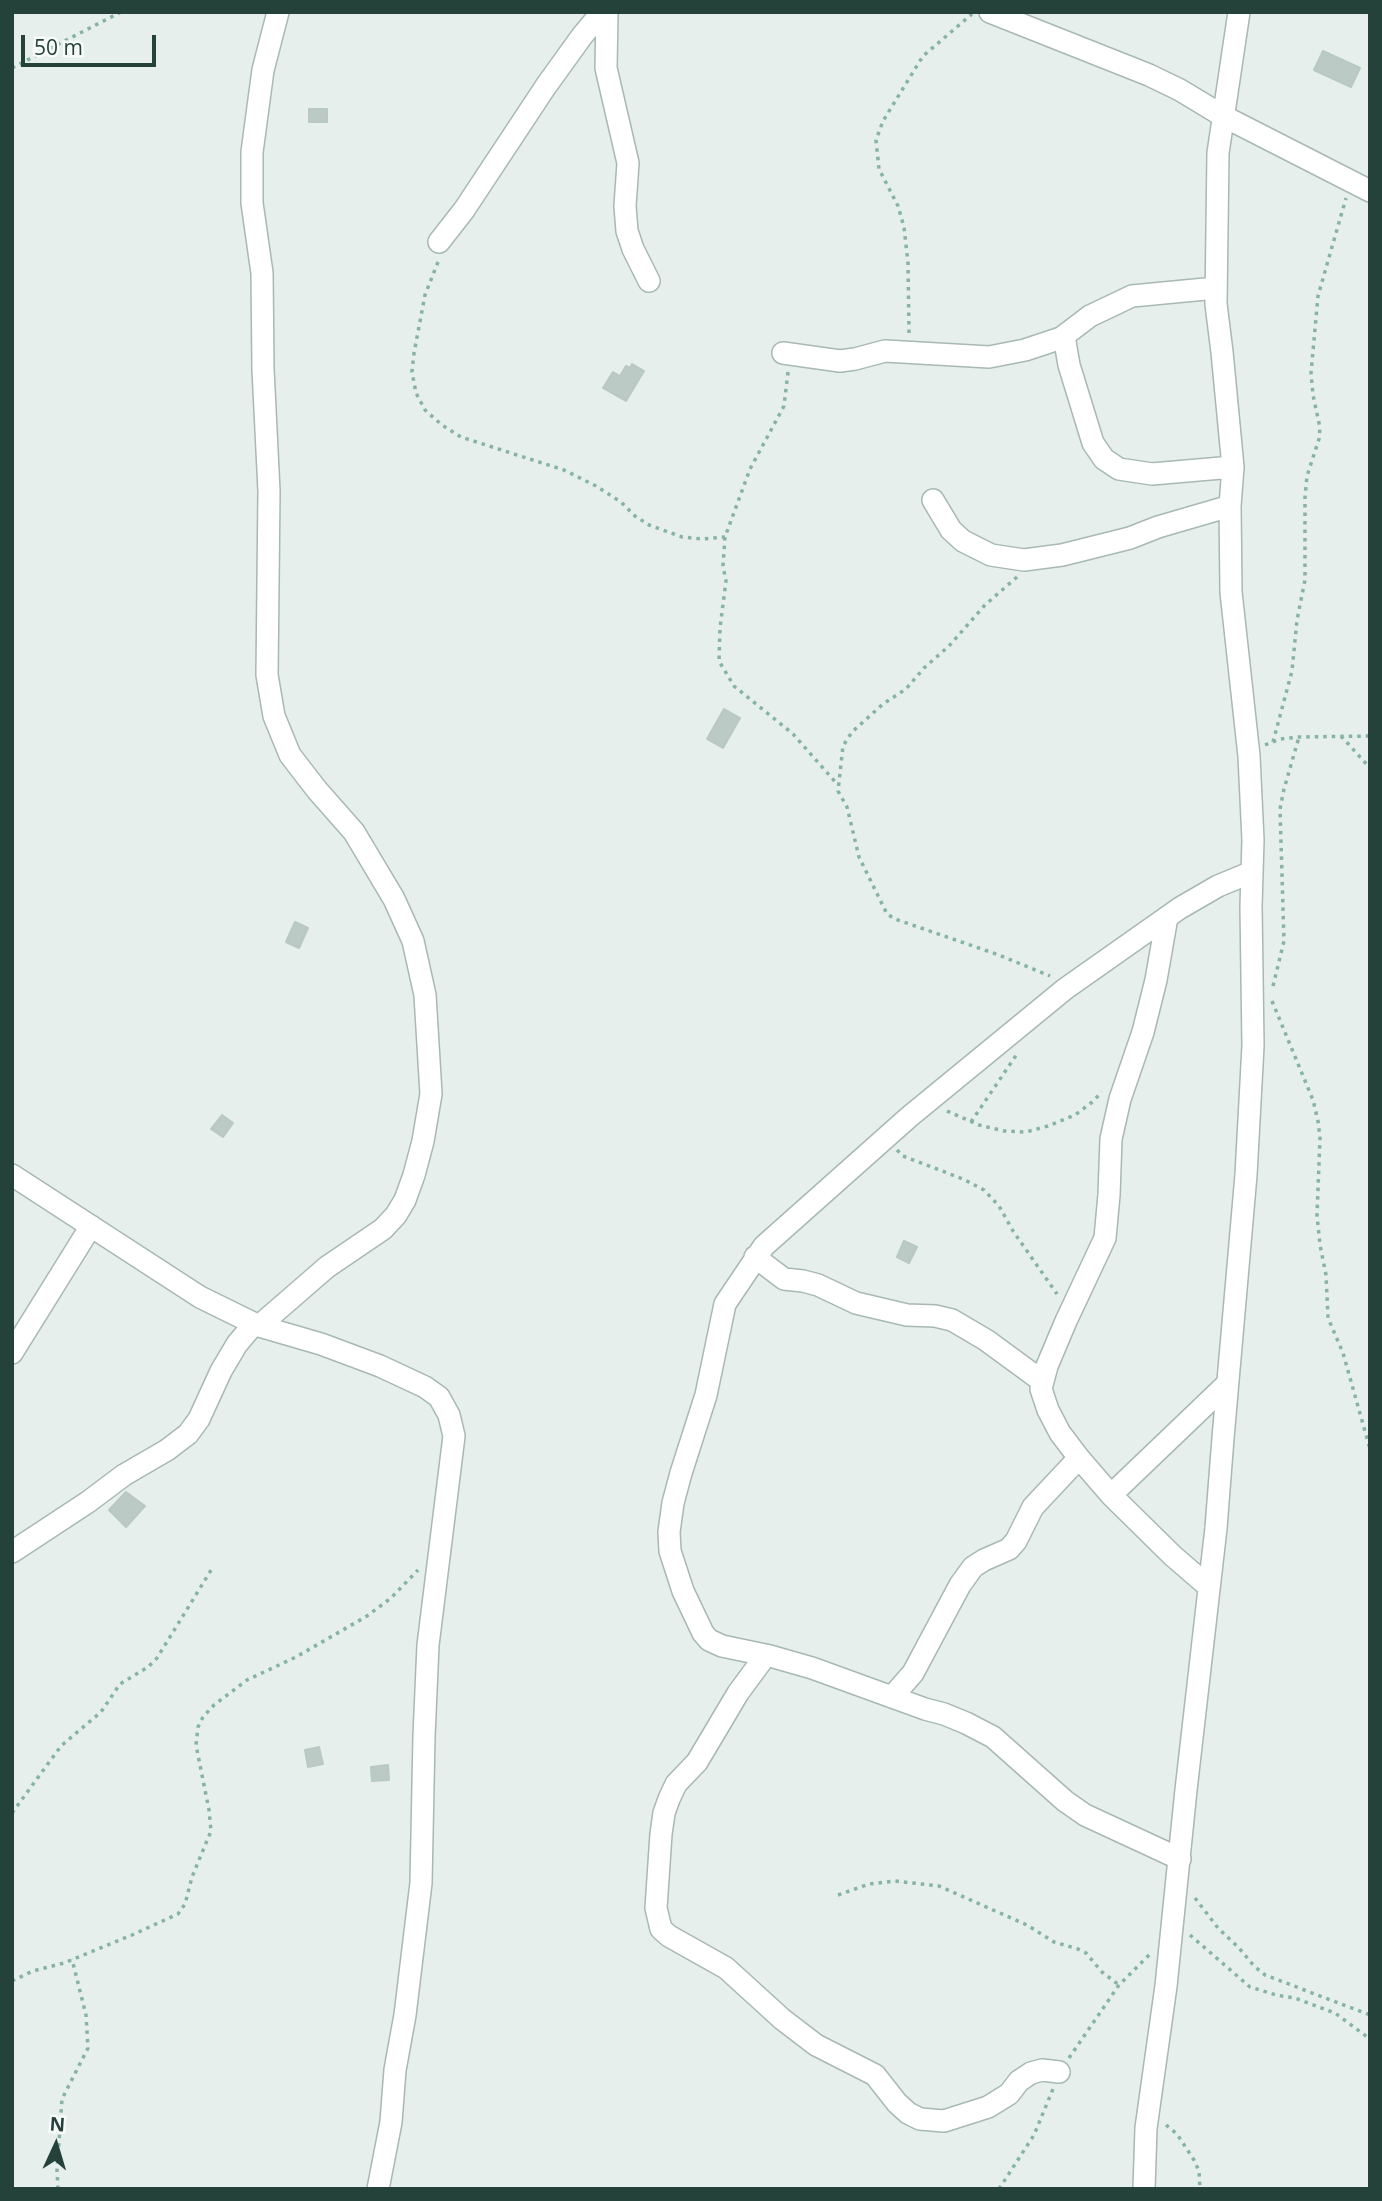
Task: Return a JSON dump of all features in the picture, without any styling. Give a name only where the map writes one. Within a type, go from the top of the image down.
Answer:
[{"type":"street","points":[[12,1552],[188,1434],[199,1419],[237,1344],[327,1267],[383,1229],[396,1215],[405,1200],[423,1141],[431,1094],[425,995],[413,941],[394,899],[354,832],[290,755],[274,716],[267,675],[269,491],[262,273],[253,213],[252,152],[263,70],[278,12]]},
{"type":"street","points":[[438,252],[546,86],[582,36],[605,12]]},
{"type":"street","points":[[605,12],[606,68],[628,163],[625,206],[627,231],[649,281]]},
{"type":"street","points":[[990,12],[1149,75],[1360,187]]},
{"type":"street","points":[[1144,2189],[1148,2112],[1179,1869],[1216,1528],[1246,1175],[1253,1046],[1253,840],[1249,755],[1231,592],[1230,506],[1233,467],[1216,304],[1218,164],[1239,12]]},
{"type":"street","points":[[791,355],[840,361],[878,351],[989,357],[1025,350],[1064,336],[1090,316],[1132,296],[1216,288]]},
{"type":"street","points":[[1064,336],[1069,365],[1093,443],[1104,459],[1119,469],[1152,474],[1233,467]]},
{"type":"street","points":[[933,500],[951,530],[963,541],[991,555],[1024,560],[1062,555],[1130,538],[1230,506]]},
{"type":"street","points":[[1179,1869],[1065,1801],[993,1737],[944,1714],[812,1668],[722,1646],[709,1640],[683,1591],[670,1551],[669,1532],[681,1473],[706,1395],[725,1304],[764,1246],[857,1161],[1070,985],[1167,917],[1219,886],[1252,872]]},
{"type":"street","points":[[1167,917],[1156,980],[1143,1032],[1119,1099],[1111,1139],[1105,1238],[1069,1314],[1041,1389],[1060,1433],[1079,1458],[1111,1495],[1209,1587]]},
{"type":"street","points":[[12,1175],[200,1297],[257,1325],[321,1344],[380,1366],[425,1387],[439,1397],[449,1415],[454,1436],[428,1645],[421,1883],[405,2015],[395,2070],[391,2122],[377,2189]]},
{"type":"street","points":[[12,1353],[90,1226]]},
{"type":"street","points":[[755,1257],[784,1279],[818,1286],[856,1303],[907,1315],[952,1320],[986,1340],[1042,1381]]},
{"type":"street","points":[[1111,1495],[1227,1384]]},
{"type":"street","points":[[892,1697],[913,1673],[960,1585],[974,1567],[1009,1549],[1016,1541],[1033,1507],[1079,1458]]},
{"type":"street","points":[[766,1655],[738,1693],[698,1762],[676,1784],[669,1799],[661,1834],[656,1908],[661,1929],[726,1968],[782,2019],[816,2045],[875,2075],[897,2103],[920,2119],[944,2121],[1000,2101],[1019,2081],[1031,2073],[1042,2070],[1059,2072]]},
{"type":"path","points":[[12,68],[121,12]]},
{"type":"path","points":[[909,352],[908,263],[904,227],[898,206],[879,169],[876,140],[883,121],[923,56],[974,12]]},
{"type":"path","points":[[1273,742],[1292,671],[1297,620],[1306,580],[1305,497],[1307,476],[1320,428],[1311,373],[1318,296],[1360,187]]},
{"type":"path","points":[[438,252],[425,295],[412,372],[416,393],[425,410],[461,437],[564,470],[621,502],[649,525],[682,537],[725,537]]},
{"type":"path","points":[[791,355],[784,406],[750,469],[725,537],[723,566],[726,581],[719,661],[734,687],[793,734],[838,785]]},
{"type":"path","points":[[1035,558],[985,605],[949,646],[923,668],[905,689],[883,704],[852,732],[843,746],[838,785],[839,794],[847,807],[859,857],[887,914],[999,955],[1070,985]]},
{"type":"path","points":[[1341,736],[1370,768]]},
{"type":"path","points":[[1249,755],[1280,739],[1370,736]]},
{"type":"path","points":[[1299,737],[1280,809],[1284,941],[1273,983],[1272,1000],[1313,1100],[1318,1121],[1320,1138],[1317,1215],[1326,1275],[1328,1318],[1343,1353],[1370,1449]]},
{"type":"path","points":[[971,1122],[1020,1049]]},
{"type":"path","points":[[928,1101],[971,1122],[1004,1131],[1026,1132],[1075,1115],[1109,1084]]},
{"type":"path","points":[[886,1139],[903,1156],[984,1190],[999,1206],[1069,1314]]},
{"type":"path","points":[[12,1813],[61,1746],[101,1712],[120,1684],[148,1667],[157,1658],[213,1567]]},
{"type":"path","points":[[12,1981],[178,1914],[185,1904],[192,1877],[211,1831],[196,1745],[202,1717],[247,1680],[296,1657],[367,1616],[404,1586],[420,1568]]},
{"type":"path","points":[[1179,1869],[1217,1928],[1265,1975],[1370,2015]]},
{"type":"path","points":[[838,1895],[869,1884],[895,1881],[939,1886],[995,1910],[1054,1942],[1086,1953],[1102,1972],[1119,1985]]},
{"type":"path","points":[[999,2189],[1034,2135],[1059,2072],[1119,1985],[1172,1926],[1250,1987],[1294,1998],[1335,2013],[1370,2039]]},
{"type":"path","points":[[58,2189],[62,2099],[88,2048],[86,2015],[72,1959]]},
{"type":"path","points":[[1148,2112],[1177,2134],[1199,2171],[1200,2189]]},
{"type":"building","points":[[1323,51],[1360,68],[1351,87],[1314,70]]},
{"type":"building","points":[[309,109],[327,109],[327,122],[309,122]]},
{"type":"building","points":[[632,364],[644,371],[626,401],[603,388],[613,372],[620,376],[626,366],[630,368]]},
{"type":"building","points":[[724,709],[740,718],[723,748],[707,739]]},
{"type":"building","points":[[295,922],[308,928],[299,948],[286,942]]},
{"type":"building","points":[[222,1115],[233,1123],[223,1137],[211,1129]]},
{"type":"building","points":[[904,1241],[917,1247],[909,1263],[897,1257]]},
{"type":"building","points":[[126,1492],[145,1506],[126,1527],[109,1510]]},
{"type":"building","points":[[319,1747],[323,1764],[308,1767],[305,1750]]},
{"type":"building","points":[[388,1765],[389,1780],[372,1781],[371,1767]]}]
